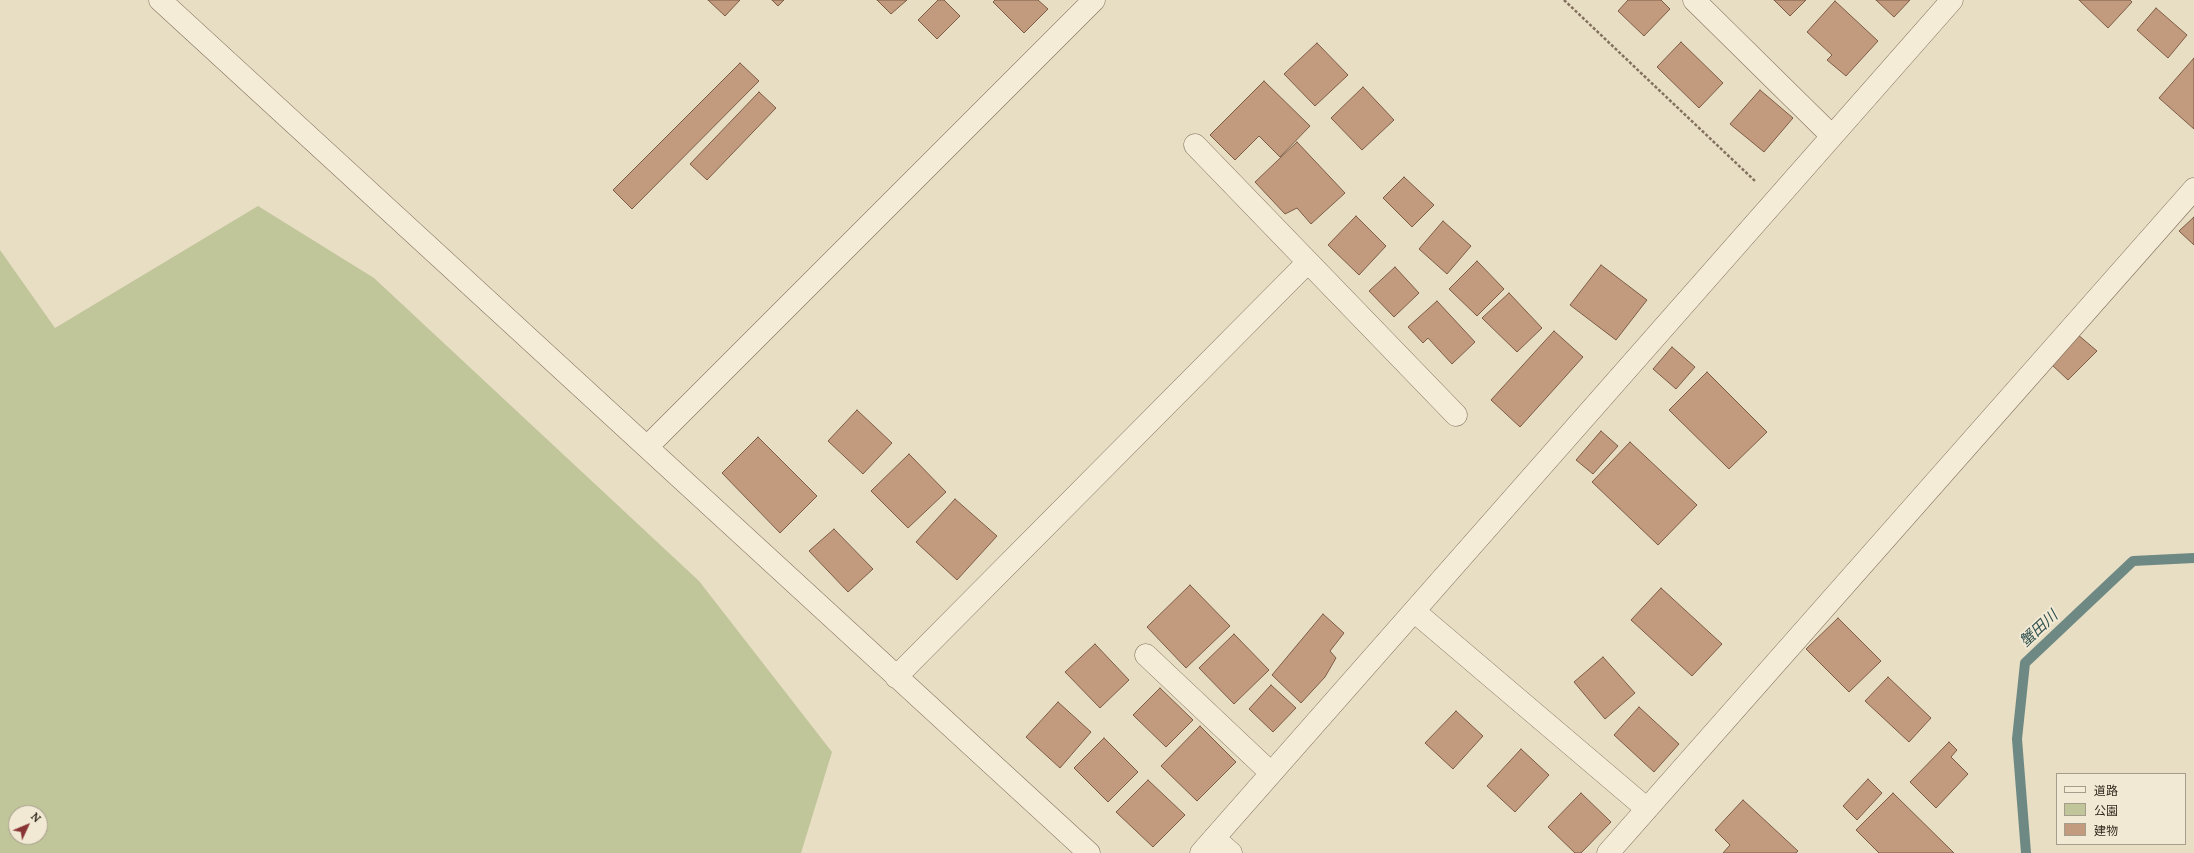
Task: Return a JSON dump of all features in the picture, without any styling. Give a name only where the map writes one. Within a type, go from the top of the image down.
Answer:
[{"type":"street","points":[[160,0],[1088,853]]},
{"type":"street","points":[[647,447],[1094,0]]},
{"type":"street","points":[[1694,0],[1832,136]]},
{"type":"street","points":[[1231,853],[1207,846],[1952,0]]},
{"type":"street","points":[[1195,145],[1456,415]]},
{"type":"street","points":[[1608,853],[2194,189]]},
{"type":"street","points":[[896,677],[1308,262]]},
{"type":"street","points":[[1414,611],[1647,809]]},
{"type":"street","points":[[1146,655],[1271,773]]},
{"type":"path","points":[[1564,0],[1775,200]]},
{"type":"green space","points":[[258,206],[374,278],[699,581],[832,752],[801,853],[0,853],[0,250],[55,328]]},
{"type":"building","points":[[708,0],[740,0],[725,16]]},
{"type":"building","points":[[772,0],[784,0],[778,6]]},
{"type":"building","points":[[877,0],[907,0],[891,14]]},
{"type":"building","points":[[938,0],[944,0],[960,16],[937,39],[918,20]]},
{"type":"building","points":[[995,0],[1038,0],[1048,9],[1024,33],[993,2]]},
{"type":"building","points":[[1628,0],[1661,0],[1670,9],[1644,36],[1618,11]]},
{"type":"building","points":[[1774,0],[1806,0],[1790,16]]},
{"type":"building","points":[[1876,0],[1910,0],[1894,17]]},
{"type":"building","points":[[2079,0],[2130,0],[2132,2],[2108,28]]},
{"type":"building","points":[[1835,1],[1878,41],[1846,76],[1827,60],[1832,55],[1807,32]]},
{"type":"building","points":[[2156,8],[2187,35],[2168,58],[2137,30]]},
{"type":"building","points":[[1681,42],[1723,83],[1699,108],[1657,67]]},
{"type":"building","points":[[1317,43],[1348,75],[1315,106],[1284,74]]},
{"type":"building","points":[[2194,58],[2194,129],[2159,98]]},
{"type":"building","points":[[740,63],[759,81],[632,209],[613,190]]},
{"type":"building","points":[[1264,81],[1310,126],[1280,157],[1259,136],[1235,160],[1210,135]]},
{"type":"building","points":[[1363,87],[1394,120],[1362,150],[1331,118]]},
{"type":"building","points":[[1760,90],[1793,118],[1764,152],[1730,124]]},
{"type":"building","points":[[759,92],[776,108],[707,180],[690,164]]},
{"type":"building","points":[[1297,142],[1345,193],[1311,224],[1297,208],[1285,214],[1255,182]]},
{"type":"building","points":[[1404,177],[1434,205],[1412,227],[1383,198]]},
{"type":"building","points":[[1356,216],[1386,246],[1359,275],[1328,245]]},
{"type":"building","points":[[2194,217],[2194,245],[2179,231]]},
{"type":"building","points":[[1443,221],[1471,246],[1447,274],[1419,249]]},
{"type":"building","points":[[1477,261],[1504,289],[1477,316],[1449,289]]},
{"type":"building","points":[[1601,265],[1647,300],[1616,340],[1570,305]]},
{"type":"building","points":[[1395,267],[1419,293],[1394,317],[1369,291]]},
{"type":"building","points":[[1509,293],[1542,328],[1517,352],[1482,318]]},
{"type":"building","points":[[1437,301],[1475,342],[1452,364],[1428,338],[1423,343],[1408,327]]},
{"type":"building","points":[[1554,331],[1583,357],[1520,427],[1491,400]]},
{"type":"building","points":[[2077,334],[2097,351],[2068,380],[2051,364]]},
{"type":"building","points":[[1672,347],[1695,367],[1676,389],[1653,369]]},
{"type":"building","points":[[1707,372],[1767,432],[1729,469],[1669,410]]},
{"type":"building","points":[[857,410],[892,443],[863,474],[828,441]]},
{"type":"building","points":[[1601,431],[1618,446],[1593,474],[1576,460]]},
{"type":"building","points":[[758,437],[817,496],[780,533],[722,473]]},
{"type":"building","points":[[1630,442],[1697,505],[1658,545],[1592,482]]},
{"type":"building","points":[[909,454],[946,492],[908,528],[871,491]]},
{"type":"building","points":[[955,499],[997,536],[957,580],[916,542]]},
{"type":"building","points":[[834,529],[873,569],[848,592],[809,551]]},
{"type":"building","points":[[1190,585],[1230,626],[1186,668],[1147,627]]},
{"type":"building","points":[[1661,588],[1722,644],[1692,676],[1631,620]]},
{"type":"building","points":[[1323,614],[1344,633],[1330,651],[1336,658],[1325,677],[1301,703],[1272,675]]},
{"type":"building","points":[[1838,618],[1881,661],[1849,692],[1806,649]]},
{"type":"building","points":[[1234,634],[1269,670],[1234,704],[1199,668]]},
{"type":"building","points":[[1095,644],[1129,680],[1100,708],[1065,672]]},
{"type":"building","points":[[1603,657],[1635,693],[1605,719],[1574,682]]},
{"type":"building","points":[[1888,677],[1931,718],[1909,742],[1865,701]]},
{"type":"building","points":[[1271,685],[1296,708],[1273,732],[1249,709]]},
{"type":"building","points":[[1160,688],[1193,720],[1166,747],[1133,715]]},
{"type":"building","points":[[1058,702],[1091,732],[1060,768],[1026,737]]},
{"type":"building","points":[[1639,707],[1679,744],[1654,772],[1614,735]]},
{"type":"building","points":[[1456,711],[1483,736],[1453,769],[1425,743]]},
{"type":"building","points":[[1200,726],[1236,762],[1197,801],[1161,766]]},
{"type":"building","points":[[1104,738],[1138,772],[1108,802],[1074,768]]},
{"type":"building","points":[[1949,742],[1957,750],[1951,757],[1968,774],[1936,808],[1910,782]]},
{"type":"building","points":[[1521,749],[1549,775],[1515,812],[1487,786]]},
{"type":"building","points":[[1868,779],[1882,793],[1857,820],[1843,806]]},
{"type":"building","points":[[1148,780],[1185,815],[1153,847],[1116,812]]},
{"type":"building","points":[[1581,793],[1611,822],[1581,853],[1575,853],[1548,827]]},
{"type":"building","points":[[1893,793],[1954,853],[1879,853],[1856,830]]},
{"type":"building","points":[[1743,800],[1798,851],[1796,853],[1723,853],[1730,845],[1715,830]]},
{"type":"waterway","name":"蟹田川","points":[[2026,853],[2017,739],[2025,663],[2133,561],[2194,558]]}]
